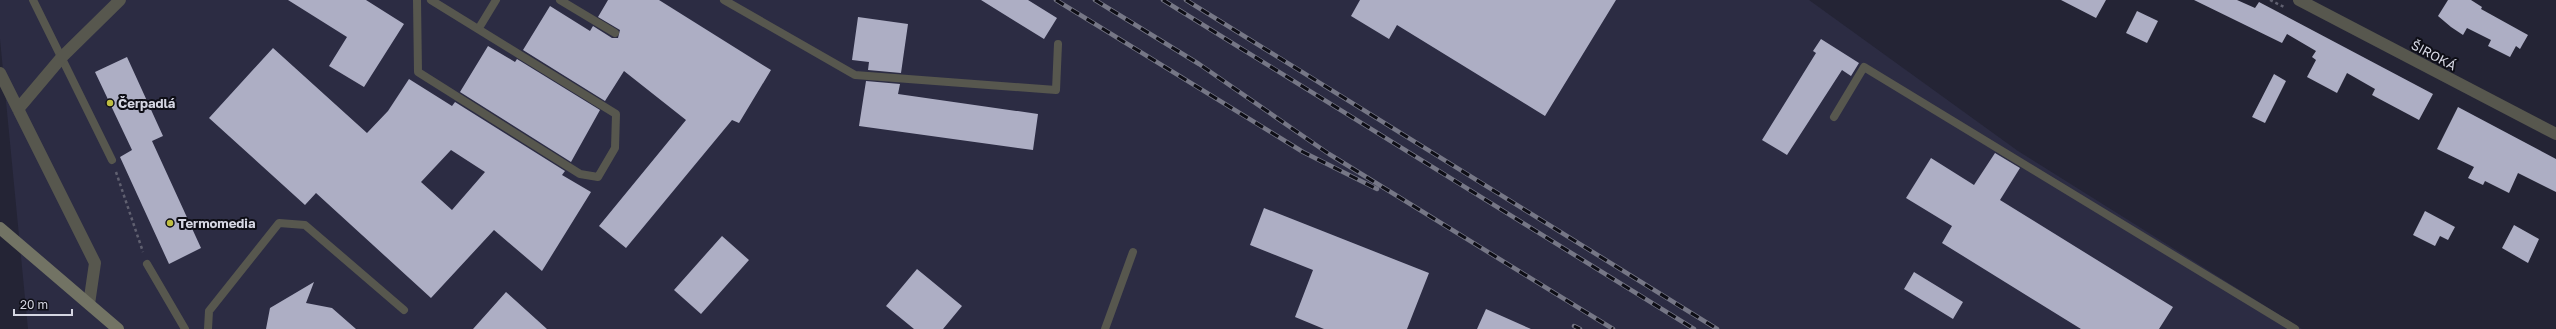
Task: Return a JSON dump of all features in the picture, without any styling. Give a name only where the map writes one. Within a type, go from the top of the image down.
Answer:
[{"type":"street","points":[[18,109],[62,57],[120,0]]},
{"type":"street","name":"ŠIROKÁ","points":[[2299,0],[2556,134]]},
{"type":"street","points":[[0,73],[95,263],[89,304]]},
{"type":"street","points":[[0,228],[118,329]]},
{"type":"lane","points":[[33,0],[112,160]]},
{"type":"lane","points":[[417,0],[418,72],[580,174],[598,177],[615,148],[616,114],[479,28],[431,0]]},
{"type":"lane","points":[[479,28],[496,0]]},
{"type":"lane","points":[[560,0],[615,32]]},
{"type":"lane","points":[[724,0],[855,75],[1056,90],[1058,44]]},
{"type":"lane","points":[[1834,117],[1864,67],[2295,329]]},
{"type":"lane","points":[[208,329],[209,311],[279,223],[306,225],[404,310]]},
{"type":"lane","points":[[1105,329],[1133,252]]},
{"type":"lane","points":[[147,264],[185,329]]},
{"type":"path","points":[[112,160],[147,264]]},
{"type":"shaded area","points":[[0,0],[1809,0],[2018,151],[2302,329],[28,329],[0,39]]},
{"type":"building","points":[[288,0],[366,0],[404,24],[364,87],[329,66],[347,37]]},
{"type":"building","points":[[608,0],[659,0],[771,70],[739,123],[732,120],[626,248],[599,226],[686,120],[624,71],[605,101],[523,50],[550,6],[590,31],[593,26],[612,38],[618,38],[620,30],[598,17]]},
{"type":"building","points":[[981,0],[1028,0],[1057,18],[1044,39]]},
{"type":"building","points":[[1360,0],[1616,0],[1545,116],[1397,25],[1389,39],[1351,16]]},
{"type":"building","points":[[2061,0],[2106,0],[2096,18]]},
{"type":"building","points":[[2194,0],[2237,0],[2255,8],[2259,2],[2433,94],[2419,120],[2372,95],[2375,89],[2347,73],[2337,93],[2307,77],[2316,60],[2312,57],[2316,51],[2287,34],[2282,43]]},
{"type":"building","points":[[2448,0],[2471,0],[2482,7],[2481,9],[2528,35],[2520,49],[2516,46],[2510,57],[2488,46],[2491,40],[2467,28],[2463,35],[2438,16]]},
{"type":"building","points":[[2137,11],[2158,21],[2147,43],[2126,33]]},
{"type":"building","points":[[858,17],[908,24],[901,73],[868,70],[869,62],[852,60]]},
{"type":"building","points":[[1821,39],[1859,63],[1851,76],[1842,70],[1787,155],[1762,140],[1816,53],[1813,51]]},
{"type":"building","points":[[488,46],[515,62],[517,59],[600,110],[571,162],[460,92]]},
{"type":"building","points":[[273,48],[367,133],[388,111],[409,79],[452,106],[455,102],[565,171],[562,175],[591,192],[542,271],[494,230],[431,298],[316,193],[305,205],[209,118]],"holes":[[[451,150],[485,172],[452,210],[421,182]]]},
{"type":"building","points":[[127,57],[163,136],[152,141],[201,248],[169,264],[120,157],[132,150],[95,72]]},
{"type":"building","points":[[2274,74],[2286,81],[2265,123],[2252,117]]},
{"type":"building","points":[[866,81],[900,84],[898,94],[1038,114],[1033,150],[859,126]]},
{"type":"building","points":[[2458,107],[2556,159],[2556,192],[2518,173],[2509,193],[2485,181],[2483,185],[2468,178],[2474,167],[2437,149]]},
{"type":"building","points":[[1995,153],[2020,168],[2000,200],[2173,307],[2159,329],[2081,329],[1942,243],[1952,226],[1906,198],[1931,158],[1974,185]]},
{"type":"building","points":[[1264,208],[1429,273],[1407,329],[1324,329],[1295,317],[1313,270],[1250,245]]},
{"type":"building","points":[[2425,211],[2455,227],[2448,240],[2440,236],[2435,246],[2413,235]]},
{"type":"building","points":[[2514,225],[2539,239],[2528,263],[2502,248]]},
{"type":"building","points":[[722,236],[749,260],[701,314],[674,290]]},
{"type":"building","points":[[917,269],[962,306],[943,329],[914,329],[886,306]]},
{"type":"building","points":[[1914,272],[1963,302],[1953,319],[1904,289]]},
{"type":"building","points":[[314,282],[306,303],[332,308],[356,329],[266,329],[270,308]]},
{"type":"building","points":[[506,292],[547,329],[473,329]]},
{"type":"building","points":[[1486,309],[1531,329],[1477,329]]},
{"type":"railway","points":[[1056,0],[1303,152],[1377,189]]},
{"type":"railway","points":[[1095,0],[1199,64],[1329,154],[1613,329]]},
{"type":"railway","points":[[1163,0],[1694,329]]},
{"type":"railway","points":[[1186,0],[1717,329]]},
{"type":"railway","points":[[1574,326],[1580,329]]},
{"type":"place","name":"Čerpadlá","points":[[110,103]]},
{"type":"place","name":"Termomedia","points":[[170,223]]}]
